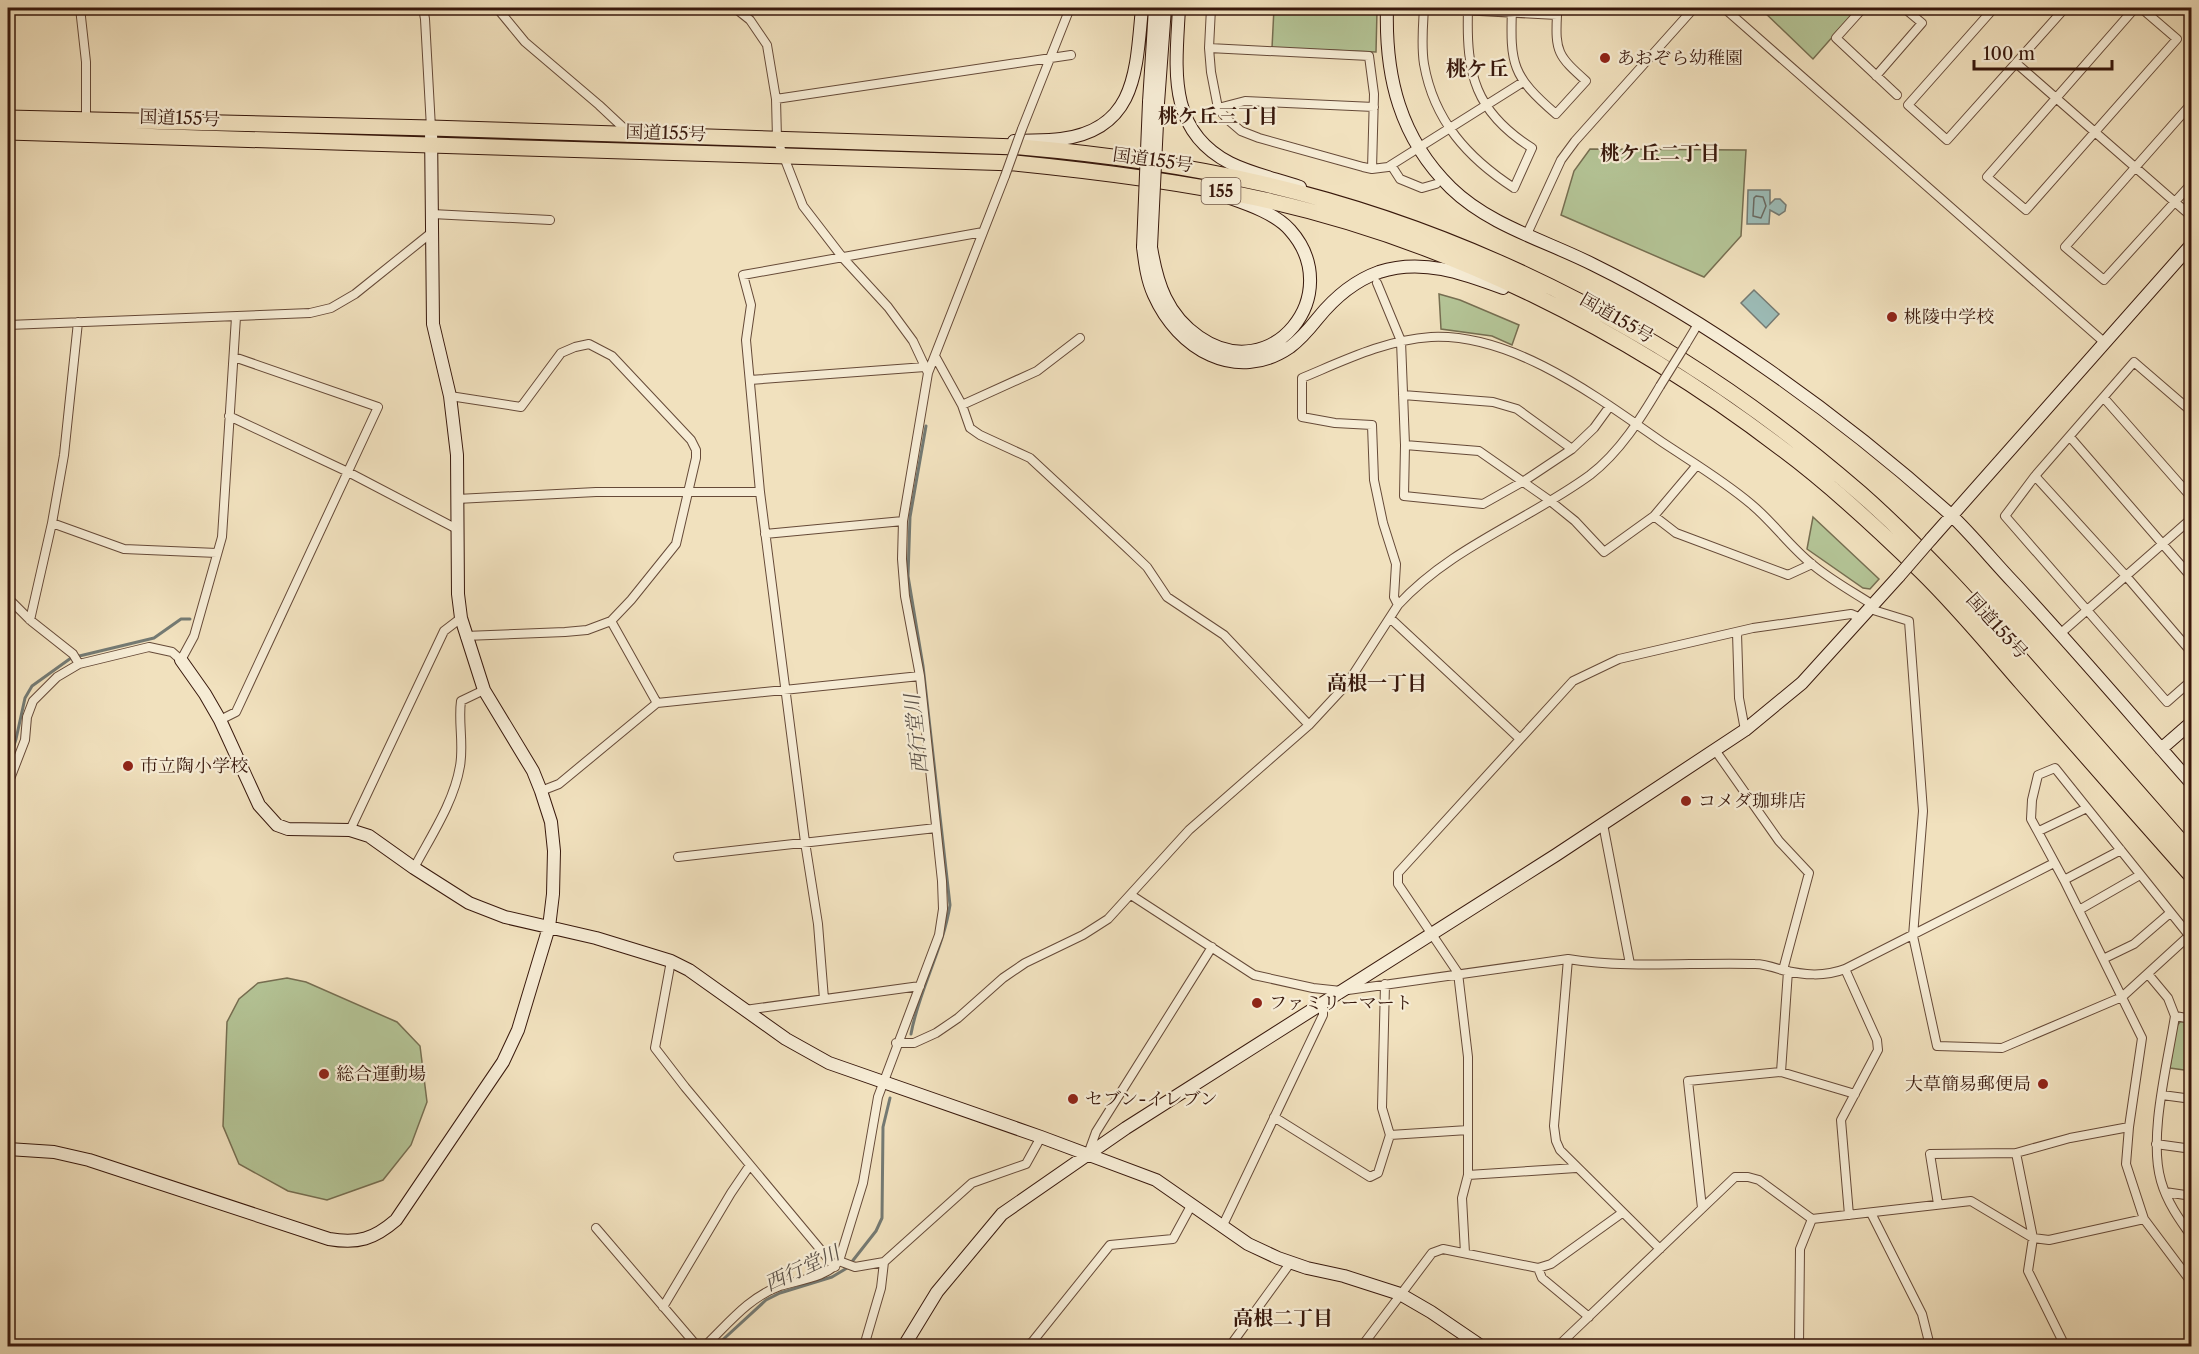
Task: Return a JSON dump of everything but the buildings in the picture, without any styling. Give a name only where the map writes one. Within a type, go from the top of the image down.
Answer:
[{"type":"highway","name":"国道155号","points":[[8,118],[431,128],[1022,147],[1078,152],[1208,172],[1262,183],[1334,203],[1439,237],[1538,280],[1624,325],[1718,384],[1792,438],[1861,494],[1980,613],[2192,854]]},
{"type":"highway","name":"国道155号","points":[[8,132],[1015,163],[1079,169],[1196,186],[1258,198],[1377,231],[1437,252],[1529,292],[1608,334],[1707,394],[1784,450],[1852,507],[1924,574],[2192,876]]},
{"type":"street","points":[[80,8],[86,62],[86,120]]},
{"type":"street","points":[[8,1149],[54,1152],[89,1160],[329,1239],[362,1240],[380,1234],[396,1220],[503,1062],[518,1030],[549,927],[553,894],[554,851],[551,822],[541,791],[533,771],[484,690],[461,618],[458,594],[457,454],[450,396],[433,324],[431,128],[423,8]]},
{"type":"street","points":[[497,8],[525,42],[599,105],[630,135]]},
{"type":"street","points":[[735,8],[750,20],[767,45],[776,99],[777,139],[803,206],[843,258],[888,307],[907,332],[926,370]]},
{"type":"street","points":[[837,1264],[863,1183],[878,1097],[883,1081],[905,1043],[920,986],[939,935],[943,909],[920,676],[905,596],[902,559],[903,521],[926,370],[935,356],[1070,8]]},
{"type":"street","points":[[908,143],[1059,140],[1083,135],[1099,128],[1118,111],[1130,89],[1137,57],[1142,8]]},
{"type":"street","points":[[1155,8],[1154,102],[1147,247],[1151,286],[1170,324],[1194,347],[1223,360],[1258,360],[1281,353],[1304,336],[1336,297],[1357,281],[1380,272],[1405,267],[1434,267],[1463,273],[1521,295],[1608,334]]},
{"type":"street","points":[[1154,102],[1165,8]]},
{"type":"street","points":[[1179,8],[1176,64],[1178,93],[1188,125],[1198,139],[1208,149],[1231,164],[1306,188],[1334,203]]},
{"type":"street","points":[[1211,8],[1209,48],[1214,93],[1218,108],[1227,119],[1241,131],[1259,138],[1372,169],[1391,165],[1523,82]]},
{"type":"street","points":[[1387,8],[1390,74],[1400,110],[1419,147],[1440,176],[1461,196],[1488,215],[1594,265],[1661,301],[1762,365],[1819,406],[1952,516],[2061,633],[2192,784]]},
{"type":"street","points":[[1468,10],[1468,59],[1475,84],[1486,106],[1506,129],[1532,148],[1514,188],[1488,172],[1449,130],[1435,101],[1424,64],[1424,8],[1512,10],[1557,15],[1556,35],[1560,56],[1586,81],[1556,114],[1523,82],[1512,51],[1512,10]]},
{"type":"street","points":[[1527,234],[1561,160],[1575,141],[1694,8]]},
{"type":"street","points":[[1724,8],[2104,342]]},
{"type":"street","points":[[1863,8],[1836,38],[1897,95]]},
{"type":"street","points":[[1876,76],[1922,23],[1904,8]]},
{"type":"street","points":[[1994,8],[1908,105],[1947,140],[2065,8]]},
{"type":"street","points":[[2135,8],[1987,177],[2026,210],[2177,39],[2141,8]]},
{"type":"street","points":[[2186,8],[2192,13]]},
{"type":"street","points":[[1209,48],[1369,56],[1374,107],[1372,169]]},
{"type":"street","points":[[776,99],[1071,55]]},
{"type":"street","points":[[2016,63],[2192,217]]},
{"type":"street","points":[[1218,108],[1245,101],[1374,107]]},
{"type":"street","points":[[2192,103],[2065,247],[2104,280],[2192,183]]},
{"type":"street","points":[[1391,165],[1400,179],[1422,188],[1436,184]]},
{"type":"street","points":[[1147,247],[1163,295],[1172,311],[1185,326],[1209,344],[1236,352],[1256,351],[1279,341],[1294,327],[1306,305],[1310,275],[1307,260],[1290,230],[1269,214],[1196,186]]},
{"type":"street","points":[[432,214],[550,220]]},
{"type":"street","points":[[824,999],[818,924],[805,842],[760,492],[747,340],[750,305],[743,275],[983,232]]},
{"type":"street","points":[[8,325],[310,313],[331,308],[355,294],[431,233]]},
{"type":"street","points":[[904,1347],[937,1292],[1002,1214],[1088,1154],[1715,750],[1745,730],[1802,683],[2192,244]]},
{"type":"street","points":[[1377,283],[1401,341],[1405,445],[1404,496],[1483,504],[1524,481],[1572,449],[1594,428],[1610,406]]},
{"type":"street","points":[[181,660],[194,636],[222,537],[236,317]]},
{"type":"street","points":[[30,620],[52,524],[64,455],[78,322]]},
{"type":"street","points":[[905,1043],[936,1033],[958,1018],[1003,978],[1025,963],[1083,935],[1108,919],[1189,830],[1309,725],[1347,684],[1398,605],[1445,563],[1590,474],[1611,454],[1636,424],[1698,324]]},
{"type":"street","points":[[1398,605],[1394,597],[1396,564],[1383,523],[1374,480],[1372,424],[1335,423],[1302,417],[1302,378],[1376,348],[1401,341],[1432,337],[1486,343],[1532,361],[1610,406],[1752,504],[1812,564],[1868,611]]},
{"type":"street","points":[[962,405],[1037,371],[1080,338]]},
{"type":"street","points":[[450,396],[521,407],[561,353],[589,344],[597,346],[612,356],[691,440],[696,450],[689,492],[676,544],[611,621],[587,630],[465,636]]},
{"type":"street","points":[[935,356],[962,405],[970,428],[1030,458],[1147,567],[1167,597],[1224,635],[1309,725]]},
{"type":"street","points":[[220,720],[236,712],[378,407],[234,357]]},
{"type":"street","points":[[2192,412],[2134,362],[2035,476],[2005,516],[2167,702],[2192,680]]},
{"type":"street","points":[[750,380],[926,370]]},
{"type":"street","points":[[1403,395],[1493,402],[1517,409],[1572,449]]},
{"type":"street","points":[[2104,398],[2192,498]]},
{"type":"street","points":[[229,416],[348,472],[457,528]]},
{"type":"street","points":[[2070,437],[2192,578]]},
{"type":"street","points":[[1405,445],[1479,451],[1524,481],[1575,521],[1604,552],[1654,516],[1697,465]]},
{"type":"street","points":[[2035,476],[2192,653]]},
{"type":"street","points":[[457,499],[596,492],[760,492]]},
{"type":"street","points":[[1654,516],[1676,533],[1788,575],[1812,564]]},
{"type":"street","points":[[2061,633],[2192,518]]},
{"type":"street","points":[[765,534],[903,521]]},
{"type":"street","points":[[52,524],[124,549],[217,553]]},
{"type":"street","points":[[8,598],[76,659]]},
{"type":"street","points":[[1465,1253],[1462,1198],[1468,1175],[1468,1057],[1458,974],[1398,884],[1398,873],[1573,681],[1619,659],[1753,628],[1868,611],[1909,621],[1923,811],[1913,936],[1937,1046],[2002,1048],[2122,997],[2190,936],[2055,768],[2038,775],[2032,800],[2031,819],[2064,880],[2122,997],[2142,1038],[2126,1164],[2144,1219],[2192,1283]]},
{"type":"street","points":[[350,830],[444,631],[461,618]]},
{"type":"street","points":[[1390,618],[1519,738]]},
{"type":"street","points":[[611,621],[657,703]]},
{"type":"street","points":[[1737,633],[1738,698],[1745,730]]},
{"type":"street","points":[[8,784],[25,740],[27,717],[33,701],[76,659],[149,647],[172,652],[181,660],[220,720],[259,806],[268,818],[288,829],[350,830],[369,836],[469,903],[505,917],[640,950],[671,961],[690,970],[786,1039],[829,1063],[1156,1180],[1248,1244],[1291,1262],[1400,1294],[1431,1312],[1481,1347]]},
{"type":"street","points":[[541,791],[559,784],[657,703],[920,676]]},
{"type":"street","points":[[414,868],[453,792],[460,767],[463,740],[460,700],[484,690]]},
{"type":"street","points":[[2161,749],[2192,722]]},
{"type":"street","points":[[1715,750],[1779,841],[1809,873],[1786,971],[1781,1072]]},
{"type":"street","points":[[2038,831],[2087,808]]},
{"type":"street","points":[[1603,824],[1630,964]]},
{"type":"street","points":[[678,857],[936,828]]},
{"type":"street","points":[[2064,880],[2121,850]]},
{"type":"street","points":[[1131,895],[1254,975],[1313,988],[1341,991],[1568,959],[1597,964],[1759,964],[1817,976],[1829,975],[1845,969],[2054,863]]},
{"type":"street","points":[[2079,910],[2140,875]]},
{"type":"street","points":[[2103,959],[2134,944],[2170,913]]},
{"type":"street","points":[[1088,1154],[1096,1132],[1212,947]]},
{"type":"street","points":[[1568,959],[1554,1126],[1556,1141],[1560,1150],[1576,1167],[1660,1249]]},
{"type":"street","points":[[671,961],[655,1048],[750,1165],[837,1264]]},
{"type":"street","points":[[1845,969],[1877,1040],[1878,1050],[1841,1120],[1849,1215]]},
{"type":"street","points":[[2148,974],[2168,998],[2175,1016],[2156,1144],[2158,1168],[2170,1206],[2192,1237]]},
{"type":"street","points":[[1274,1117],[1370,1177],[1377,1173],[1390,1135],[1382,1108],[1385,984]]},
{"type":"street","points":[[745,1010],[920,986]]},
{"type":"street","points":[[1222,1225],[1323,1016],[1323,1002]]},
{"type":"street","points":[[2175,1016],[2192,1019]]},
{"type":"street","points":[[1702,1208],[1688,1081],[1781,1072],[1855,1094]]},
{"type":"street","points":[[2162,1095],[2192,1099]]},
{"type":"street","points":[[1938,1204],[1930,1154],[2016,1153],[2070,1138],[2129,1127]]},
{"type":"street","points":[[1390,1135],[1468,1130]]},
{"type":"street","points":[[705,1347],[751,1301],[778,1287],[810,1278],[837,1264],[855,1267],[884,1262],[972,1183],[1026,1164],[1041,1137]]},
{"type":"street","points":[[2156,1144],[2192,1149]]},
{"type":"street","points":[[2016,1153],[2033,1238],[2028,1271],[2065,1347]]},
{"type":"street","points":[[663,1307],[730,1193],[750,1165]]},
{"type":"street","points":[[1468,1175],[1576,1167]]},
{"type":"street","points":[[1558,1347],[1735,1177],[1759,1180],[1812,1219],[1971,1201],[2033,1238],[2049,1240],[2144,1219]]},
{"type":"street","points":[[2165,1192],[2192,1196]]},
{"type":"street","points":[[1044,1347],[1030,1344],[1110,1245],[1173,1239],[1192,1204]]},
{"type":"street","points":[[1362,1347],[1432,1253],[1443,1249],[1539,1268],[1551,1264],[1622,1213]]},
{"type":"street","points":[[1871,1213],[1922,1314],[1930,1347]]},
{"type":"street","points":[[1799,1347],[1800,1249],[1812,1219]]},
{"type":"street","points":[[596,1228],[697,1347]]},
{"type":"street","points":[[864,1347],[881,1288],[884,1262]]},
{"type":"street","points":[[1230,1347],[1291,1262]]},
{"type":"street","points":[[1539,1268],[1542,1278],[1589,1317]]},
{"type":"green space","points":[[1274,8],[1374,8],[1377,11],[1376,52],[1272,48]]},
{"type":"green space","points":[[1760,8],[1858,8],[1813,59]]},
{"type":"green space","points":[[1590,149],[1746,150],[1741,236],[1704,277],[1561,215],[1574,171]]},
{"type":"green space","points":[[1439,294],[1460,300],[1519,325],[1512,345],[1492,336],[1441,329]]},
{"type":"green space","points":[[1813,517],[1879,579],[1870,589],[1863,588],[1807,549]]},
{"type":"green space","name":"総合運動場","points":[[287,978],[306,982],[397,1022],[420,1046],[427,1102],[411,1145],[383,1180],[327,1200],[288,1191],[239,1164],[223,1126],[227,1022],[239,999],[258,983]]},
{"type":"green space","points":[[2186,1021],[2191,1025],[2191,1071],[2170,1068],[2176,1027],[2180,1022]]},
{"type":"water","points":[[1748,190],[1770,190],[1770,204],[1775,199],[1780,199],[1786,205],[1785,211],[1779,215],[1770,210],[1769,224],[1747,224]]},
{"type":"water","points":[[1754,290],[1779,314],[1766,328],[1741,303]]},
{"type":"waterway","name":"西行堂川","points":[[911,1034],[919,1001],[947,922],[950,905],[923,666],[908,576],[910,517],[926,426]]},
{"type":"waterway","points":[[8,764],[25,698],[32,686],[71,658],[154,638],[181,619],[190,619]]},
{"type":"waterway","name":"西行堂川","points":[[716,1346],[766,1300],[780,1293],[832,1277],[847,1268],[876,1231],[882,1218],[883,1127],[890,1098]]},
{"type":"place","name":"あおぞら幼稚園","points":[[1605,58]]},
{"type":"place","name":"桃陵中学校","points":[[1892,317]]},
{"type":"place","name":"市立陶小学校","points":[[128,766]]},
{"type":"place","name":"コメダ珈琲店","points":[[1686,801]]},
{"type":"place","name":"ファミリーマート","points":[[1257,1003]]},
{"type":"place","name":"総合運動場","points":[[324,1074]]},
{"type":"place","name":"大草簡易郵便局","points":[[2043,1084]]},
{"type":"place","name":"セブン-イレブン","points":[[1073,1099]]},
{"type":"district","name":"桃ケ丘","points":[[1477,68]]},
{"type":"district","name":"桃ケ丘三丁目","points":[[1218,116]]},
{"type":"district","name":"桃ケ丘二丁目","points":[[1660,153]]},
{"type":"district","name":"高根一丁目","points":[[1377,683]]},
{"type":"district","name":"高根二丁目","points":[[1283,1318]]}]
